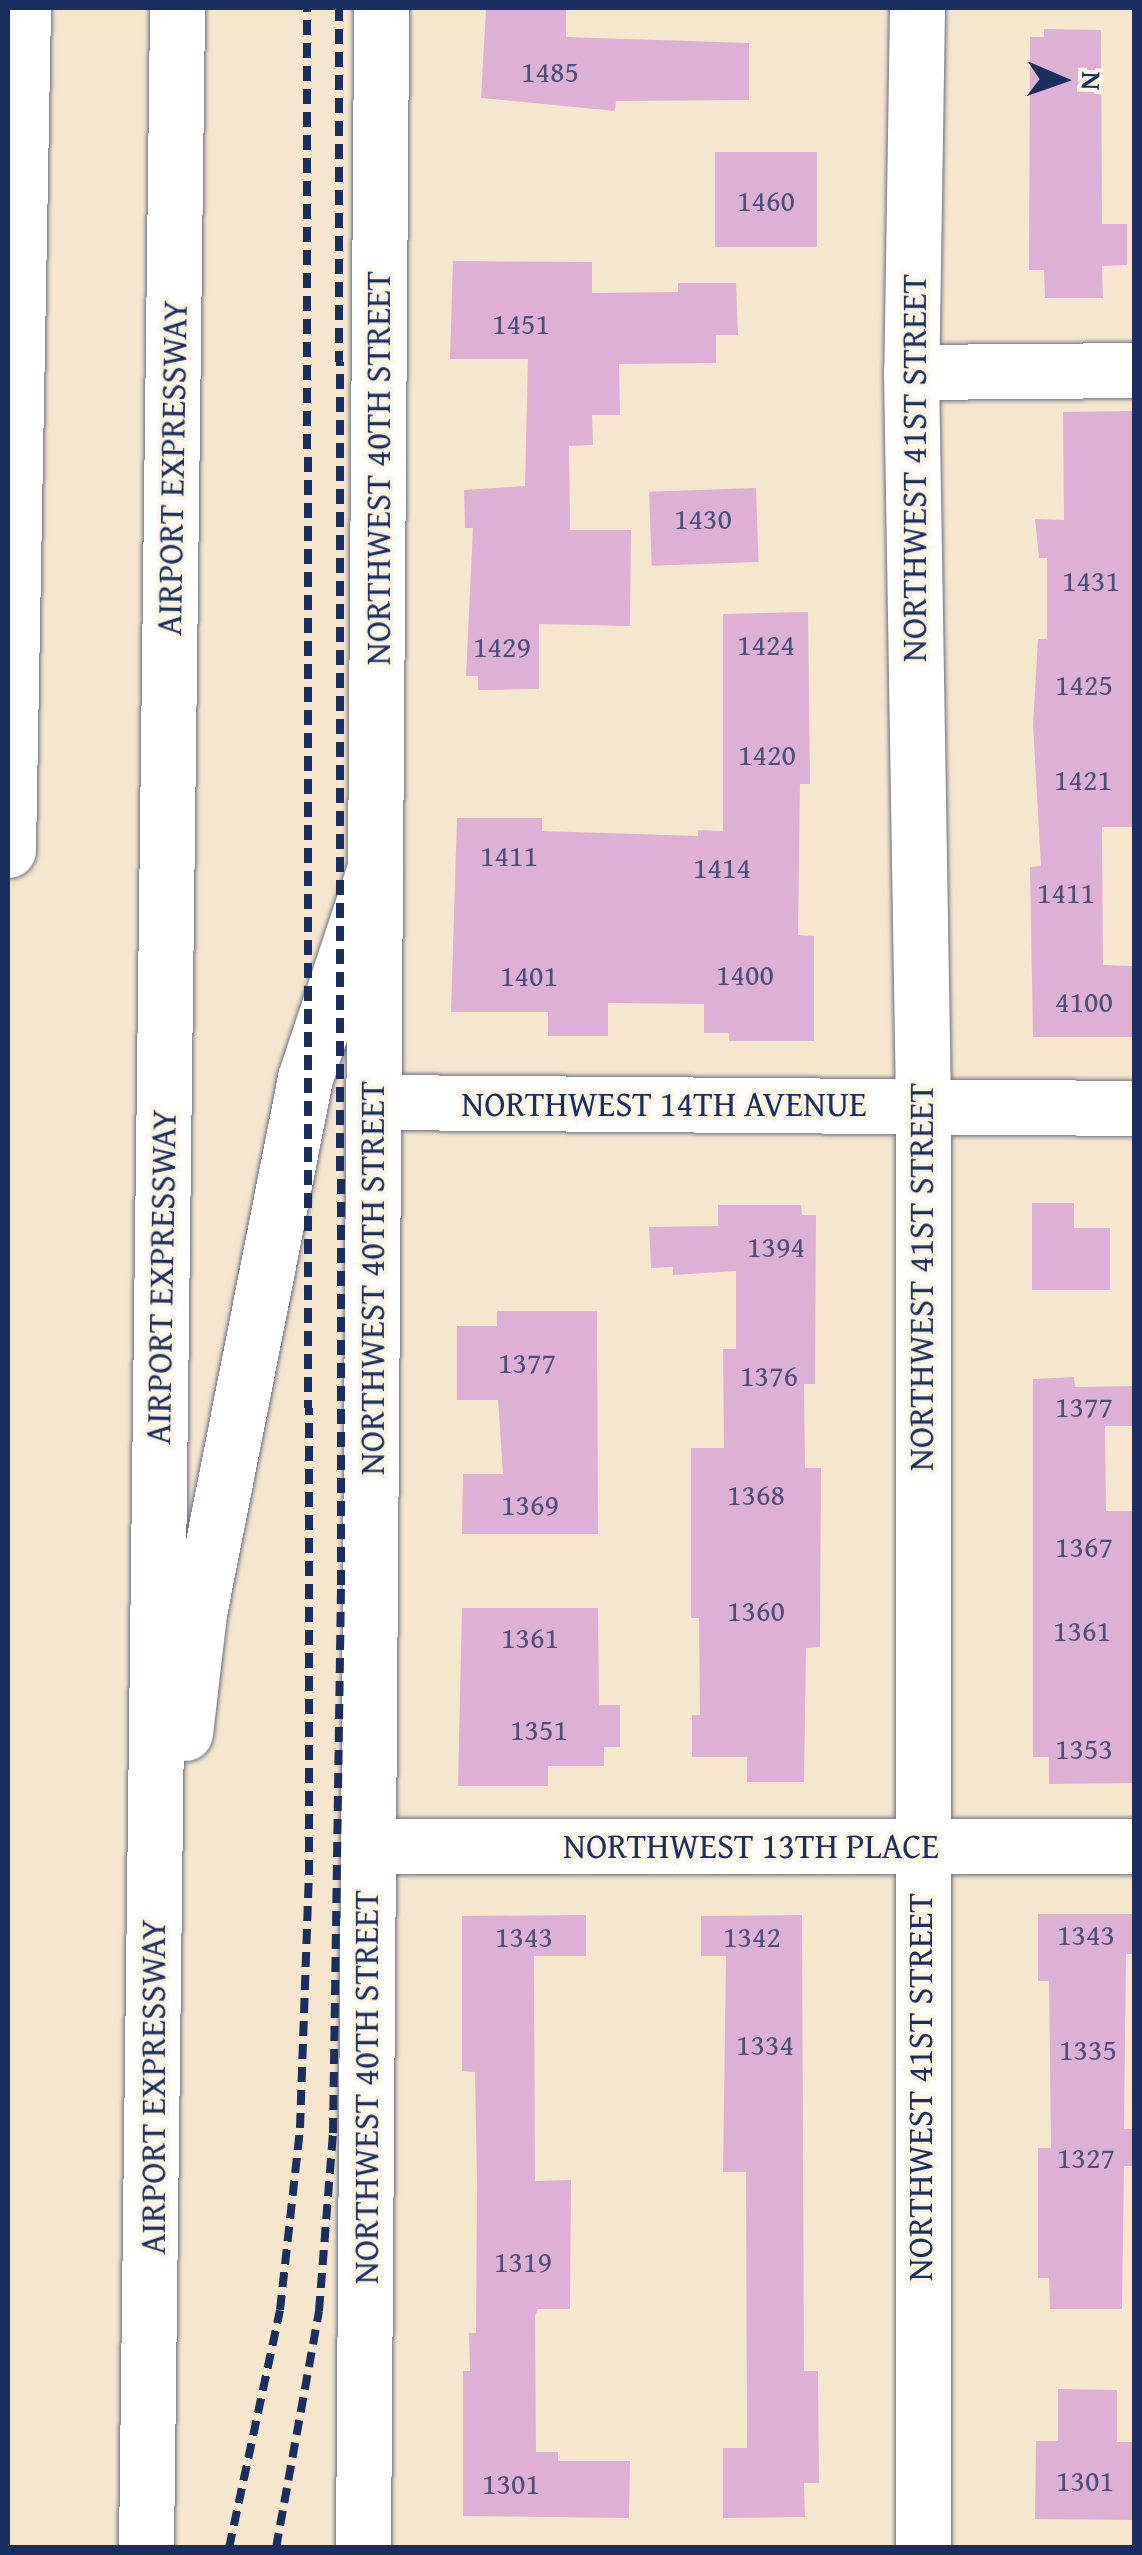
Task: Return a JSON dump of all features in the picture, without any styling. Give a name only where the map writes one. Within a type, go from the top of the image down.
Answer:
[{"type":"main road","points":[[8,850],[23,8]]},
{"type":"main road","name":"AIRPORT EXPRESSWAY","points":[[146,2548],[177,8]]},
{"type":"main road","name":"NORTHWEST 40TH STREET","points":[[363,2548],[382,8]]},
{"type":"main road","name":"NORTHWEST 41ST STREET","points":[[917,8],[911,372],[923,1106],[918,1846],[922,2548]]},
{"type":"main road","points":[[911,372],[1134,370]]},
{"type":"main road","points":[[154,1994],[199,1613],[275,1215],[304,1078],[376,868]]},
{"type":"main road","name":"NORTHWEST 14TH AVENUE","points":[[374,1102],[1134,1108]]},
{"type":"main road","name":"NORTHWEST 13TH PLACE","points":[[368,1846],[1134,1846]]},
{"type":"building","points":[[486,8],[566,8],[566,37],[749,43],[749,100],[616,101],[615,111],[481,98]]},
{"type":"building","points":[[1044,29],[1101,30],[1102,224],[1127,224],[1127,265],[1102,266],[1103,298],[1045,298],[1044,270],[1029,270],[1030,37],[1044,37]]},
{"type":"building","points":[[715,152],[817,152],[817,247],[715,247]]},
{"type":"building","points":[[453,261],[592,262],[592,293],[678,292],[678,283],[736,283],[738,335],[716,335],[716,363],[619,364],[620,415],[592,415],[593,445],[569,446],[570,530],[631,530],[630,626],[539,624],[539,689],[478,690],[478,676],[466,676],[473,528],[465,528],[464,490],[525,486],[528,359],[450,359]]},
{"type":"building","points":[[1134,411],[1134,827],[1102,827],[1103,965],[1134,966],[1134,1037],[1033,1037],[1030,867],[1041,866],[1033,725],[1038,639],[1047,639],[1047,558],[1039,558],[1035,519],[1064,520],[1063,412]]},
{"type":"building","points":[[756,488],[759,562],[652,566],[649,492]]},
{"type":"building","points":[[808,612],[810,784],[800,784],[798,935],[814,936],[814,1041],[729,1041],[729,1033],[704,1033],[704,1004],[608,1003],[608,1036],[548,1036],[548,1012],[451,1012],[457,818],[542,818],[542,831],[698,836],[698,830],[723,831],[723,614]]},
{"type":"building","points":[[1032,1203],[1074,1203],[1074,1228],[1110,1228],[1110,1290],[1032,1290]]},
{"type":"building","points":[[718,1205],[801,1205],[802,1215],[816,1215],[815,1384],[804,1384],[805,1468],[821,1468],[820,1647],[806,1648],[804,1782],[747,1782],[747,1757],[692,1757],[692,1715],[700,1715],[699,1618],[691,1618],[691,1448],[724,1448],[723,1349],[736,1349],[736,1271],[673,1275],[673,1267],[651,1268],[649,1227],[718,1226]]},
{"type":"building","points":[[497,1311],[597,1311],[598,1534],[462,1534],[463,1474],[503,1474],[498,1400],[457,1400],[457,1326],[497,1326]]},
{"type":"building","points":[[1074,1377],[1075,1387],[1134,1386],[1134,1426],[1105,1426],[1106,1511],[1134,1511],[1133,1783],[1049,1784],[1049,1757],[1033,1757],[1033,1379]]},
{"type":"building","points":[[462,1608],[598,1608],[599,1705],[620,1705],[620,1747],[604,1747],[604,1766],[548,1766],[548,1786],[458,1786]]},
{"type":"building","points":[[1038,1914],[1134,1914],[1134,1954],[1126,1954],[1124,2129],[1134,2129],[1134,2166],[1124,2166],[1122,2309],[1050,2309],[1049,2278],[1038,2278],[1038,2148],[1051,2148],[1049,1981],[1038,1981]]},
{"type":"building","points":[[586,1915],[586,1956],[534,1956],[535,2181],[571,2180],[570,2309],[538,2309],[535,2316],[536,2452],[558,2452],[558,2461],[630,2461],[629,2518],[463,2516],[463,2371],[470,2371],[469,2333],[476,2333],[477,2181],[475,2072],[462,2071],[462,1916]]},
{"type":"building","points":[[802,1915],[804,2371],[818,2371],[819,2483],[804,2483],[805,2517],[723,2518],[723,2448],[747,2448],[746,2172],[723,2172],[726,1956],[701,1956],[701,1916]]},
{"type":"building","points":[[1058,2389],[1117,2390],[1117,2442],[1134,2442],[1134,2520],[1035,2519],[1036,2441],[1058,2441]]},
{"type":"railway","points":[[229,2548],[280,2310],[300,2128],[309,1875],[307,8]]},
{"type":"railway","points":[[276,2548],[319,2311],[333,2133],[341,1585],[339,8]]}]
